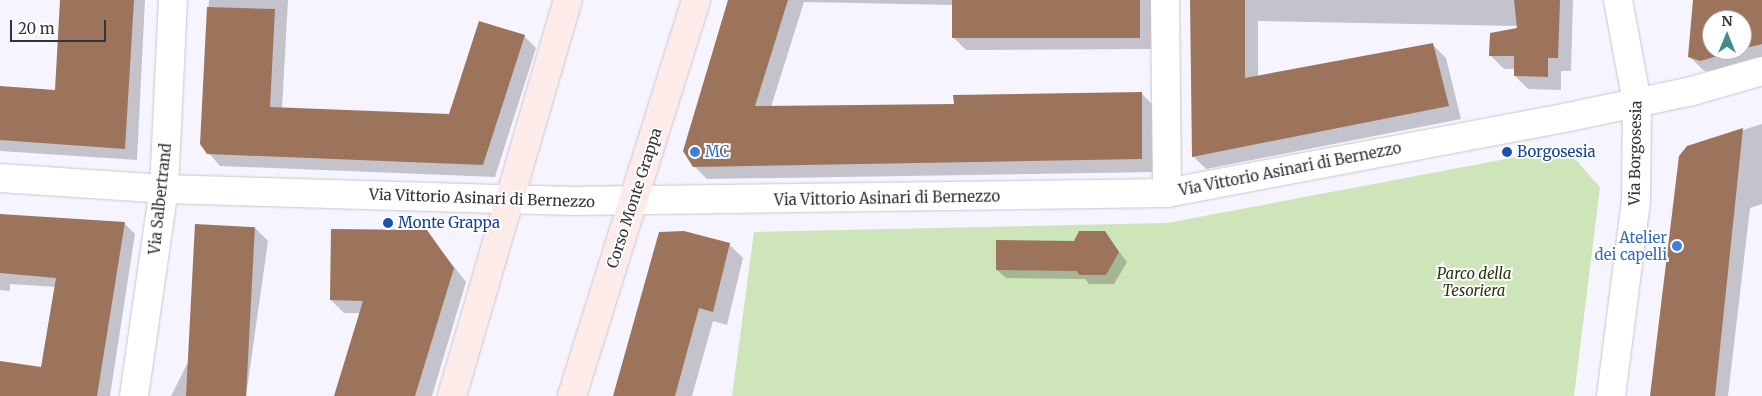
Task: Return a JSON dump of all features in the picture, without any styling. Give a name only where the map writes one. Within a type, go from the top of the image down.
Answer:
[{"type":"street","name":"Via Salbertrand","points":[[134,396],[164,189],[173,0]]},
{"type":"street","points":[[452,396],[507,200],[568,0]]},
{"type":"street","name":"Corso Monte Grappa","points":[[572,396],[696,0]]},
{"type":"street","points":[[1165,0],[1167,193]]},
{"type":"street","name":"Via Borgosesia","points":[[1611,396],[1636,200],[1637,102],[1618,0]]},
{"type":"street","name":"Via Vittorio Asinari di Bernezzo","points":[[0,178],[164,189],[633,202],[1167,193],[1637,102],[1762,71]]},
{"type":"green space","name":"Parco della Tesoriera","points":[[1565,148],[1600,187],[1574,396],[732,396],[754,232],[1167,223]]},
{"type":"building","points":[[60,0],[134,0],[125,149],[0,140],[0,86],[55,90]]},
{"type":"building","points":[[728,0],[788,0],[755,106],[954,104],[953,95],[1142,92],[1142,159],[693,167],[683,151]]},
{"type":"building","points":[[952,0],[1140,0],[1140,38],[952,38]]},
{"type":"building","points":[[1190,0],[1245,0],[1245,78],[1433,43],[1449,106],[1192,157]]},
{"type":"building","points":[[1514,0],[1560,0],[1558,58],[1548,58],[1548,77],[1514,76],[1514,56],[1489,56],[1490,33],[1517,28]]},
{"type":"building","points":[[1693,0],[1762,0],[1762,44],[1752,46],[1752,10],[1702,10],[1702,60],[1704,60],[1700,61],[1688,57]]},
{"type":"building","points":[[207,7],[275,9],[270,107],[449,114],[479,21],[525,35],[483,165],[207,154],[200,144]]},
{"type":"building","points":[[1743,128],[1715,396],[1650,396],[1679,156],[1687,146]]},
{"type":"building","points":[[0,214],[125,222],[97,396],[0,396],[0,361],[41,367],[56,278],[0,273]]},
{"type":"building","points":[[195,224],[255,227],[246,396],[186,396]]},
{"type":"building","points":[[331,229],[427,230],[454,268],[415,396],[334,396],[363,301],[330,300]]},
{"type":"building","points":[[684,231],[730,243],[713,312],[699,308],[675,396],[613,396],[659,232]]},
{"type":"building","points":[[1079,231],[1105,231],[1119,252],[1106,275],[1079,275],[1077,271],[996,270],[996,240],[1074,241]]},
{"type":"place","name":"MC","points":[[695,152]]},
{"type":"place","name":"Borgosesia","points":[[1507,152]]},
{"type":"place","name":"Monte Grappa","points":[[388,223]]},
{"type":"place","name":"Atelier dei capelli","points":[[1677,246]]}]
